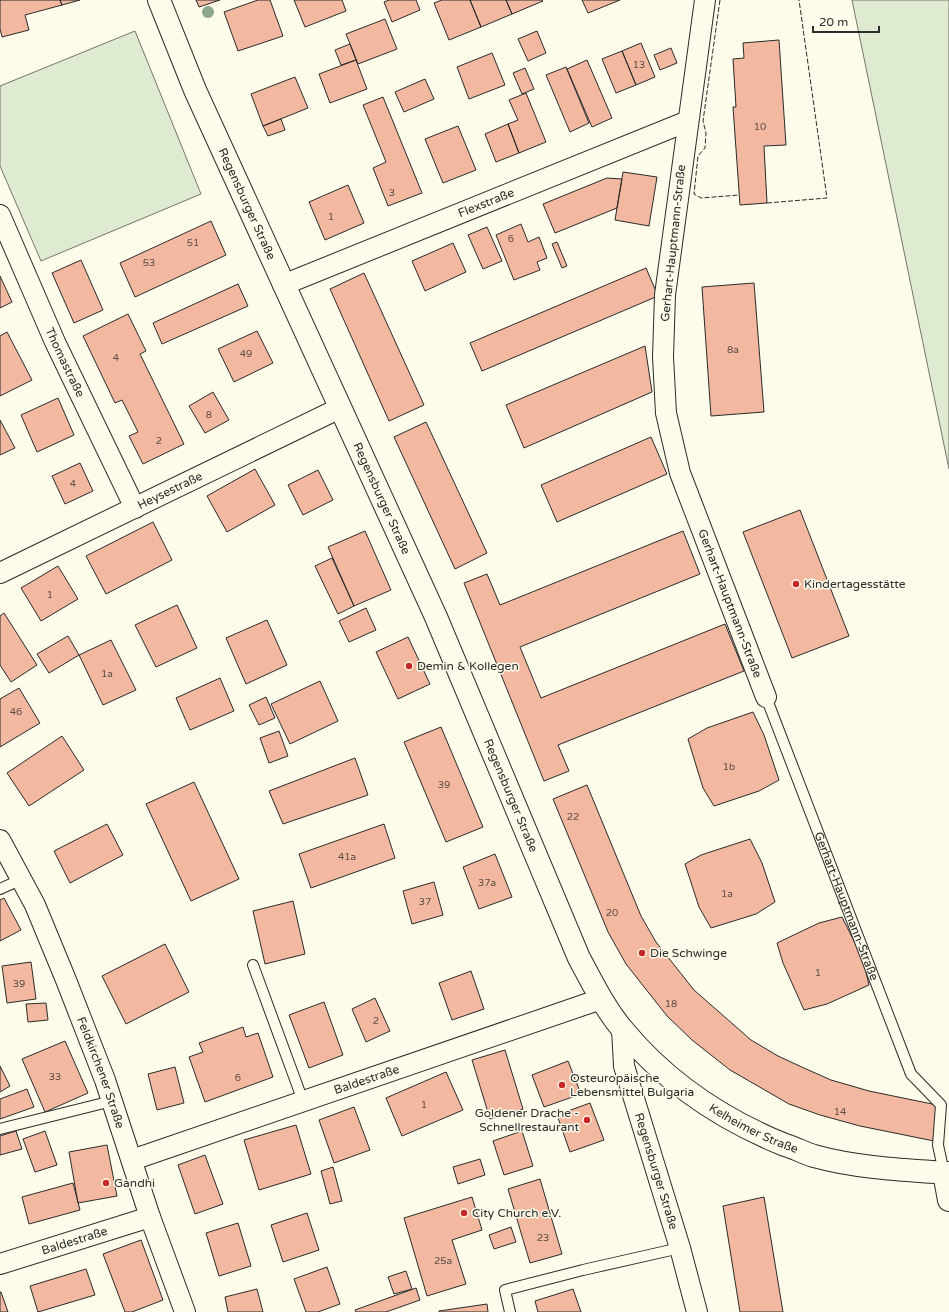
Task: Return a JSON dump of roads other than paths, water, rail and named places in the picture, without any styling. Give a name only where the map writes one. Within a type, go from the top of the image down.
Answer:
[{"type":"street","name":"Regensburger Straße","points":[[159,0],[195,90],[283,285],[440,624],[579,958],[601,999]]},
{"type":"street","name":"Gerhart-Hauptmann-Straße","points":[[705,0],[665,295],[662,357],[666,413],[680,473],[766,697]]},
{"type":"street","name":"Flexstraße","points":[[283,285],[688,121]]},
{"type":"street","name":"Thomastraße","points":[[0,215],[55,342],[135,508]]},
{"type":"street","name":"Heysestraße","points":[[0,573],[340,408]]},
{"type":"street","name":"Feldkirchener Straße","points":[[0,840],[35,905],[66,980],[112,1101],[150,1217],[186,1312]]},
{"type":"street","name":"Kelheimer Straße","points":[[601,999],[622,1029],[670,1078],[716,1112],[770,1139],[813,1156],[878,1168],[946,1173]]},
{"type":"street","name":"Baldestraße","points":[[132,1160],[601,999]]},
{"type":"street","name":"Regensburger Straße","points":[[622,1029],[624,1066],[680,1248],[697,1312]]},
{"type":"street","points":[[946,1173],[949,1200]]},
{"type":"street","name":"Baldestraße","points":[[0,1264],[150,1217]]},
{"type":"lane","name":"Gerhart-Hauptmann-Straße","points":[[766,697],[911,1074],[941,1105],[938,1145],[946,1173]]},
{"type":"lane","points":[[0,889],[22,879]]},
{"type":"lane","points":[[253,965],[303,1101]]},
{"type":"lane","points":[[0,1128],[112,1101]]},
{"type":"lane","points":[[510,1312],[505,1290],[583,1270],[680,1248]]},
{"type":"place","name":"Kindertagesstätte","points":[[796,584]]},
{"type":"place","name":"Demin & Kollegen","points":[[409,666]]},
{"type":"place","name":"Die Schwinge","points":[[642,953]]},
{"type":"place","name":"Osteuropäische Lebensmittel Bulgaria","points":[[562,1085]]},
{"type":"place","name":"Goldener Drache - Schnellrestaurant","points":[[587,1120]]},
{"type":"place","name":"Gandhi","points":[[106,1183]]},
{"type":"place","name":"City Church e.V.","points":[[464,1213]]}]
